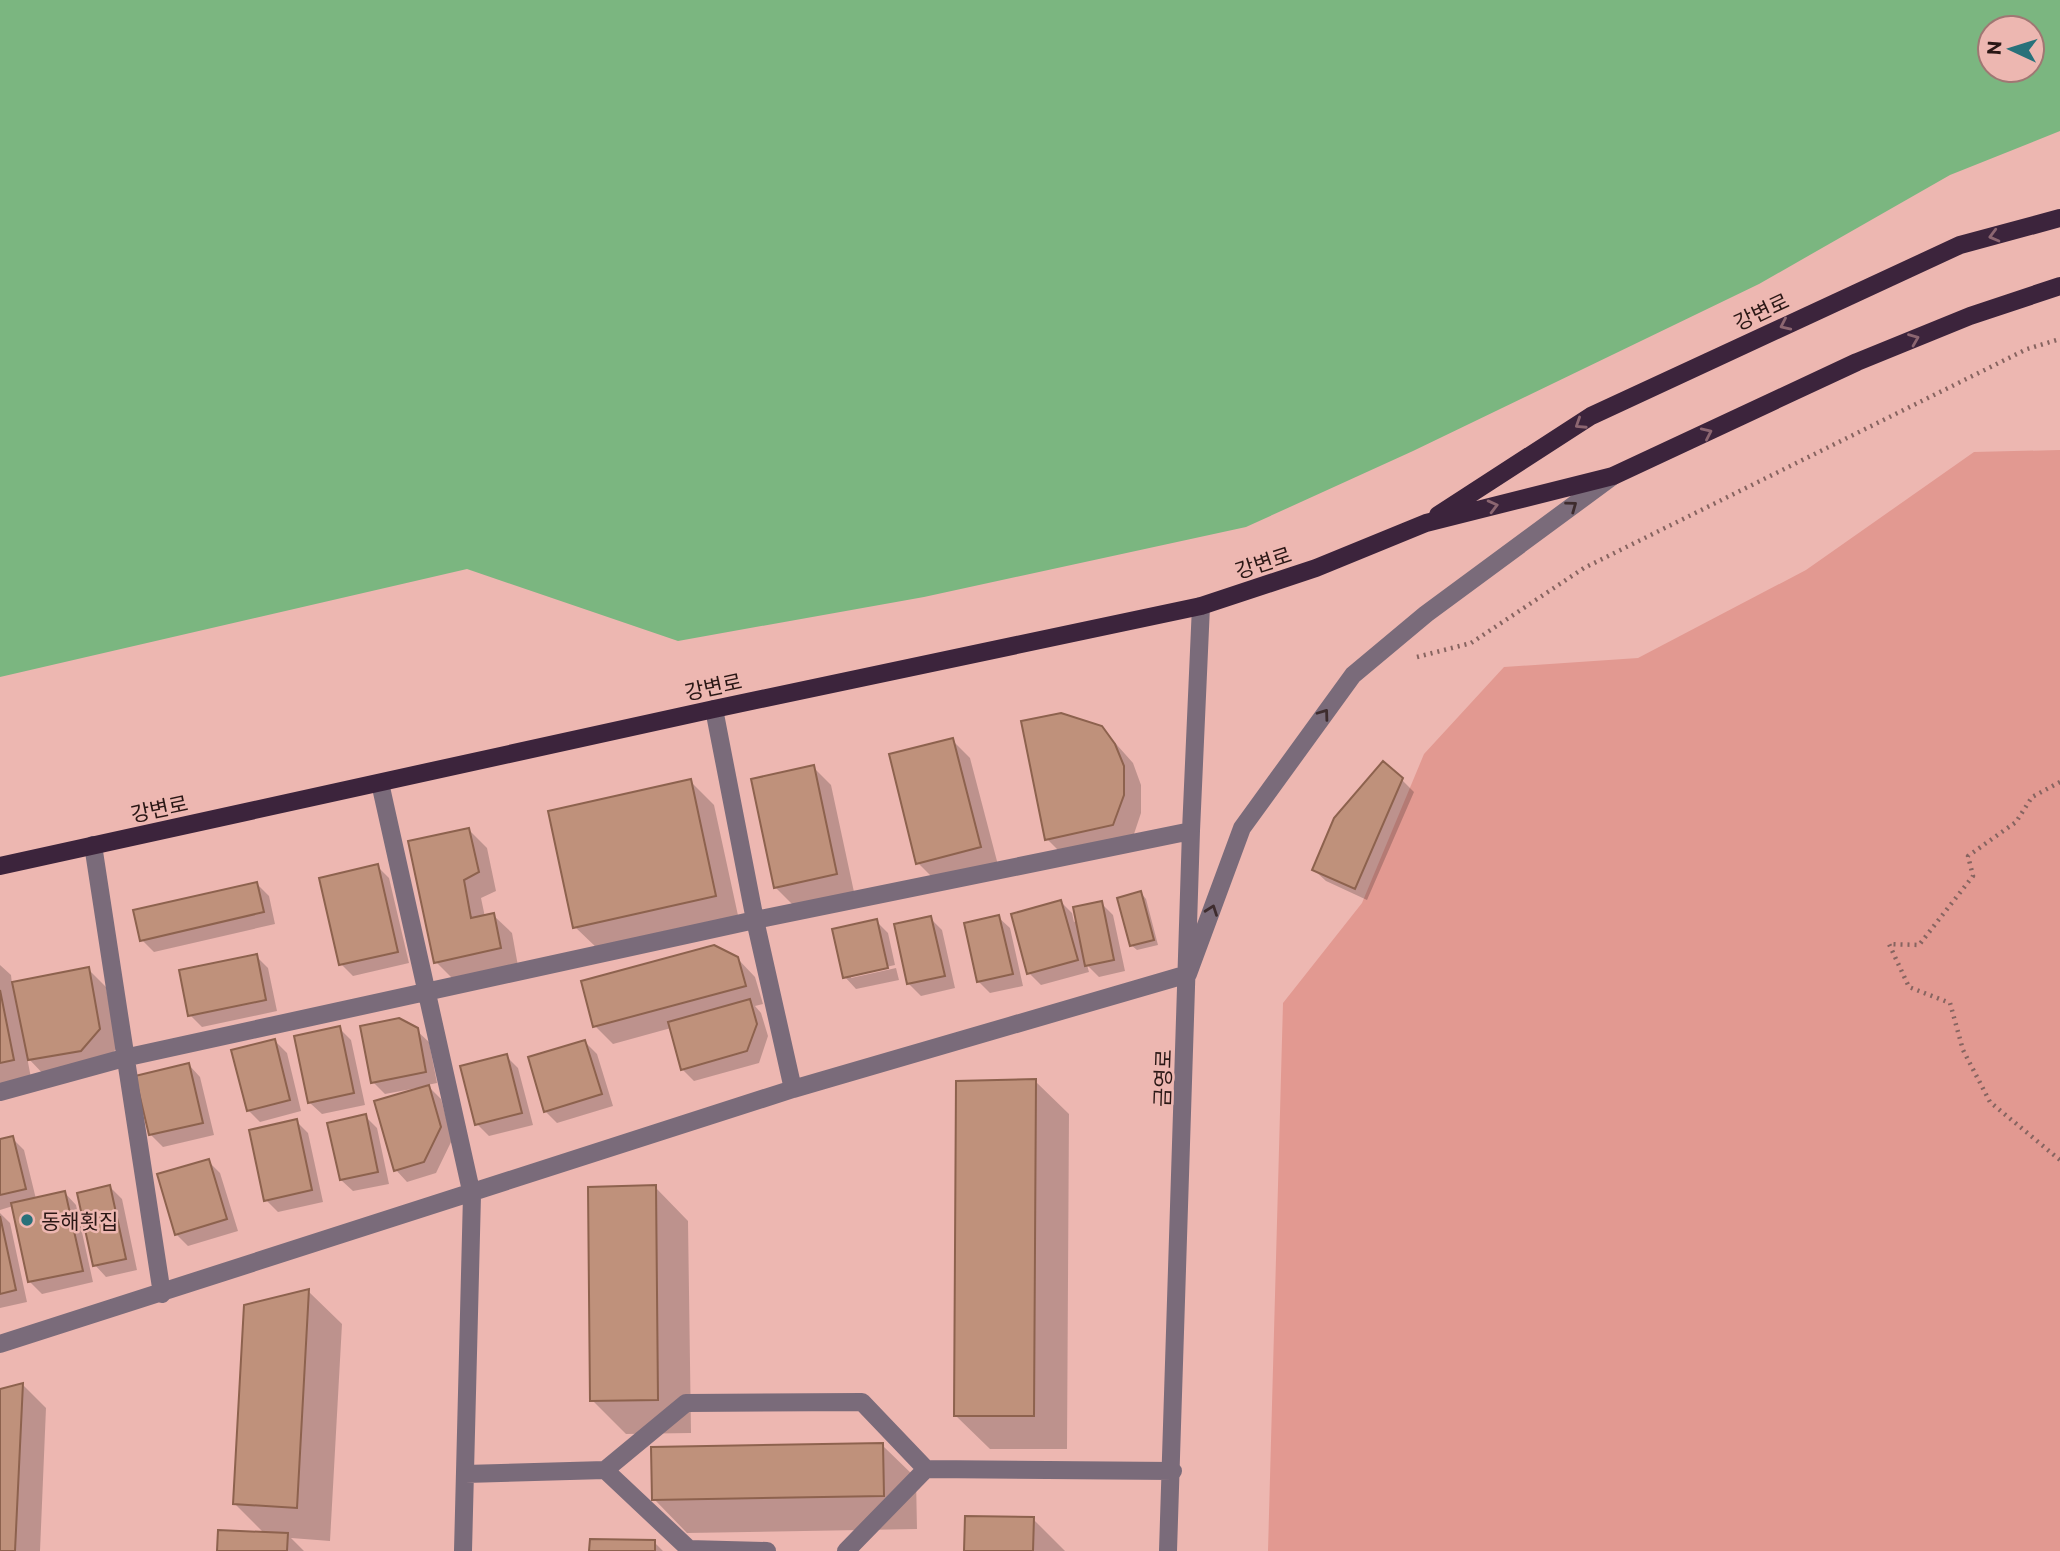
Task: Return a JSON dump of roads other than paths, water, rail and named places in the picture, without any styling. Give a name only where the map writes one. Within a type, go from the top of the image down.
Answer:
[{"type":"main road","name":"강변로","points":[[1426,523],[1591,416],[1960,245],[2060,218]]},
{"type":"main road","name":"강변로","points":[[0,866],[714,709],[1201,606],[1317,568],[1426,523],[1613,476],[1857,362],[1970,316],[2060,286]]},
{"type":"street","points":[[0,1345],[472,1195],[793,1089],[1188,974],[1242,828],[1353,675],[1426,614],[1613,476]]},
{"type":"street","name":"금영로","points":[[1168,1551],[1191,831],[1201,606]]},
{"type":"street","points":[[714,709],[755,920],[793,1089]]},
{"type":"street","points":[[380,783],[472,1195],[463,1551]]},
{"type":"street","points":[[0,1092],[124,1058],[755,920],[1191,831]]},
{"type":"street","points":[[93,845],[162,1294]]},
{"type":"street","points":[[465,1474],[605,1471],[686,1403],[740,1402],[862,1402],[926,1469],[1172,1471]]},
{"type":"street","points":[[846,1551],[926,1469]]},
{"type":"street","points":[[605,1471],[688,1549],[767,1551]]},
{"type":"place","name":"동해횟집","points":[[27,1220]]}]
